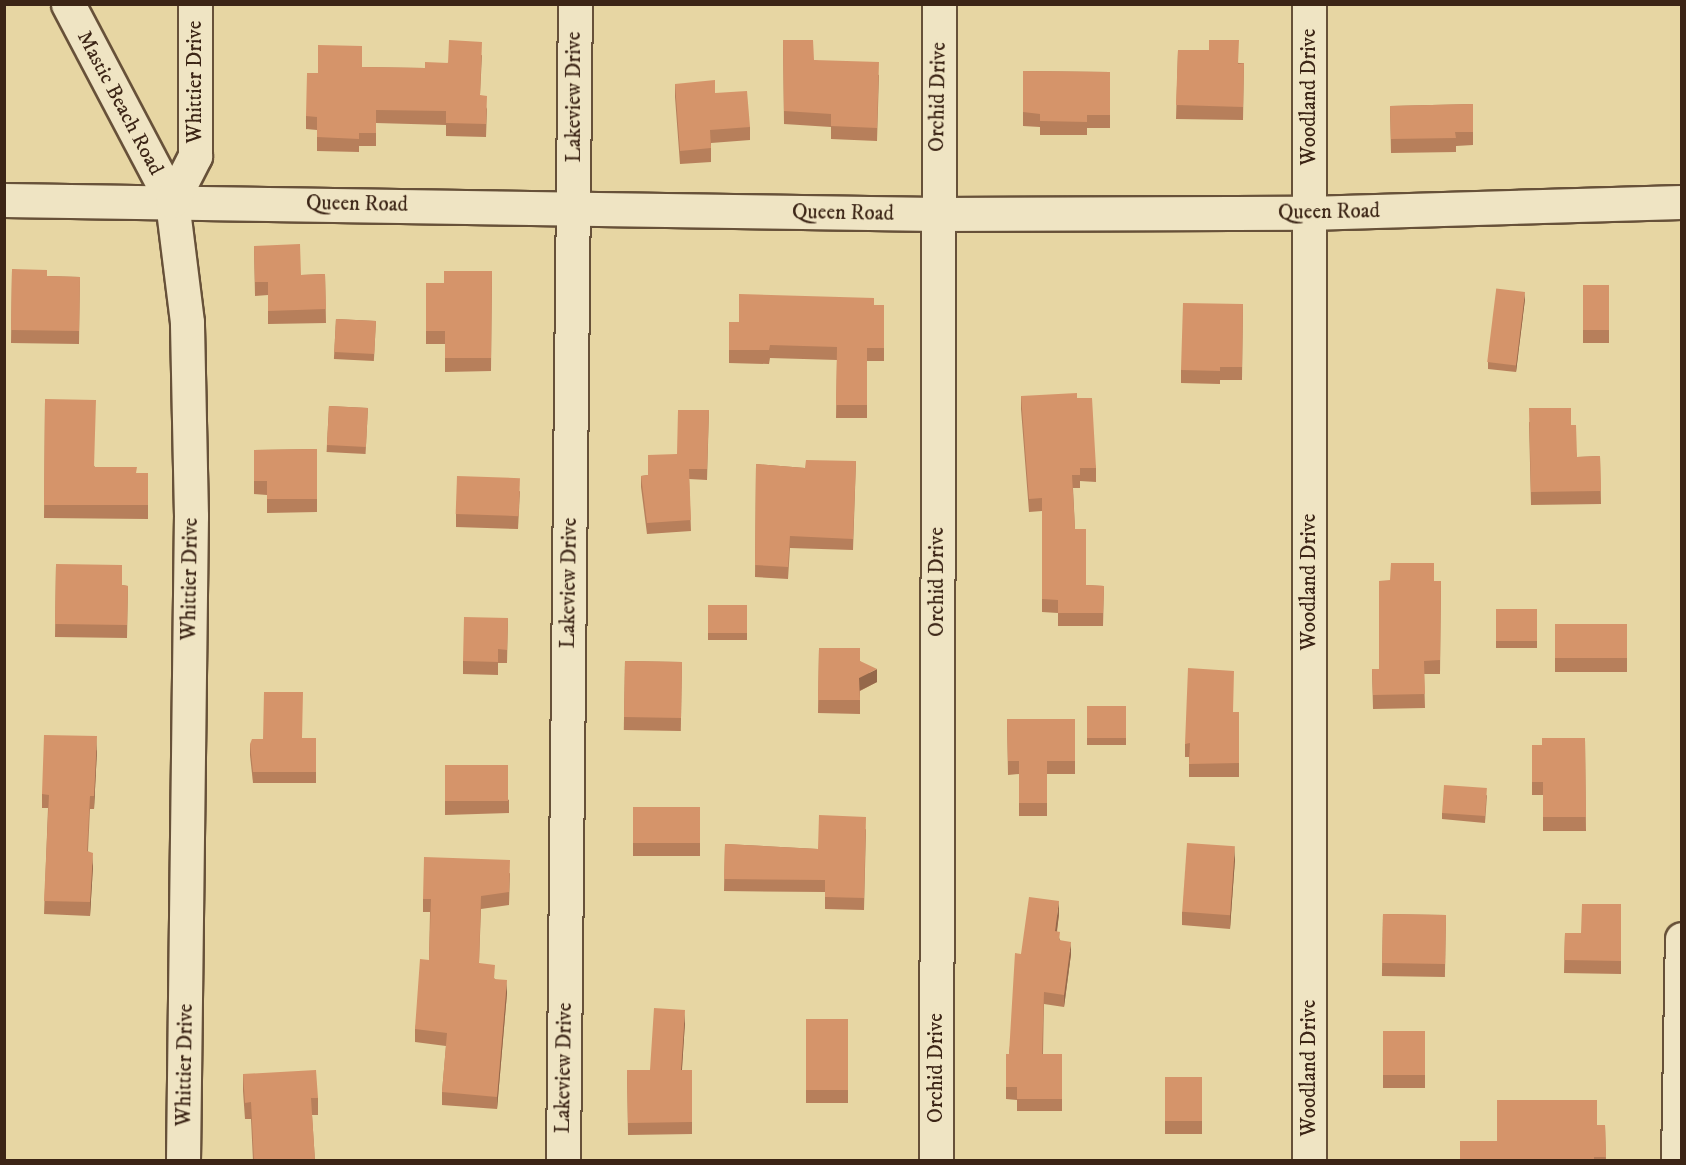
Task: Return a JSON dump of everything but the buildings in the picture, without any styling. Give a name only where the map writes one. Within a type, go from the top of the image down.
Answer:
[{"type":"street","name":"Mastic Beach Road","points":[[68,4],[172,201]]},
{"type":"street","name":"Whittier Drive","points":[[183,1161],[191,516],[187,322],[172,201],[195,156],[195,4]]},
{"type":"street","name":"Lakeview Drive","points":[[563,1161],[575,4]]},
{"type":"street","name":"Orchid Drive","points":[[936,1161],[939,4]]},
{"type":"street","name":"Woodland Drive","points":[[1309,4],[1309,1161]]},
{"type":"street","points":[[1682,190],[1682,218]]},
{"type":"street","name":"Queen Road","points":[[4,200],[937,214],[1308,213],[1681,202]]},
{"type":"street","points":[[1678,1161],[1682,939]]}]
